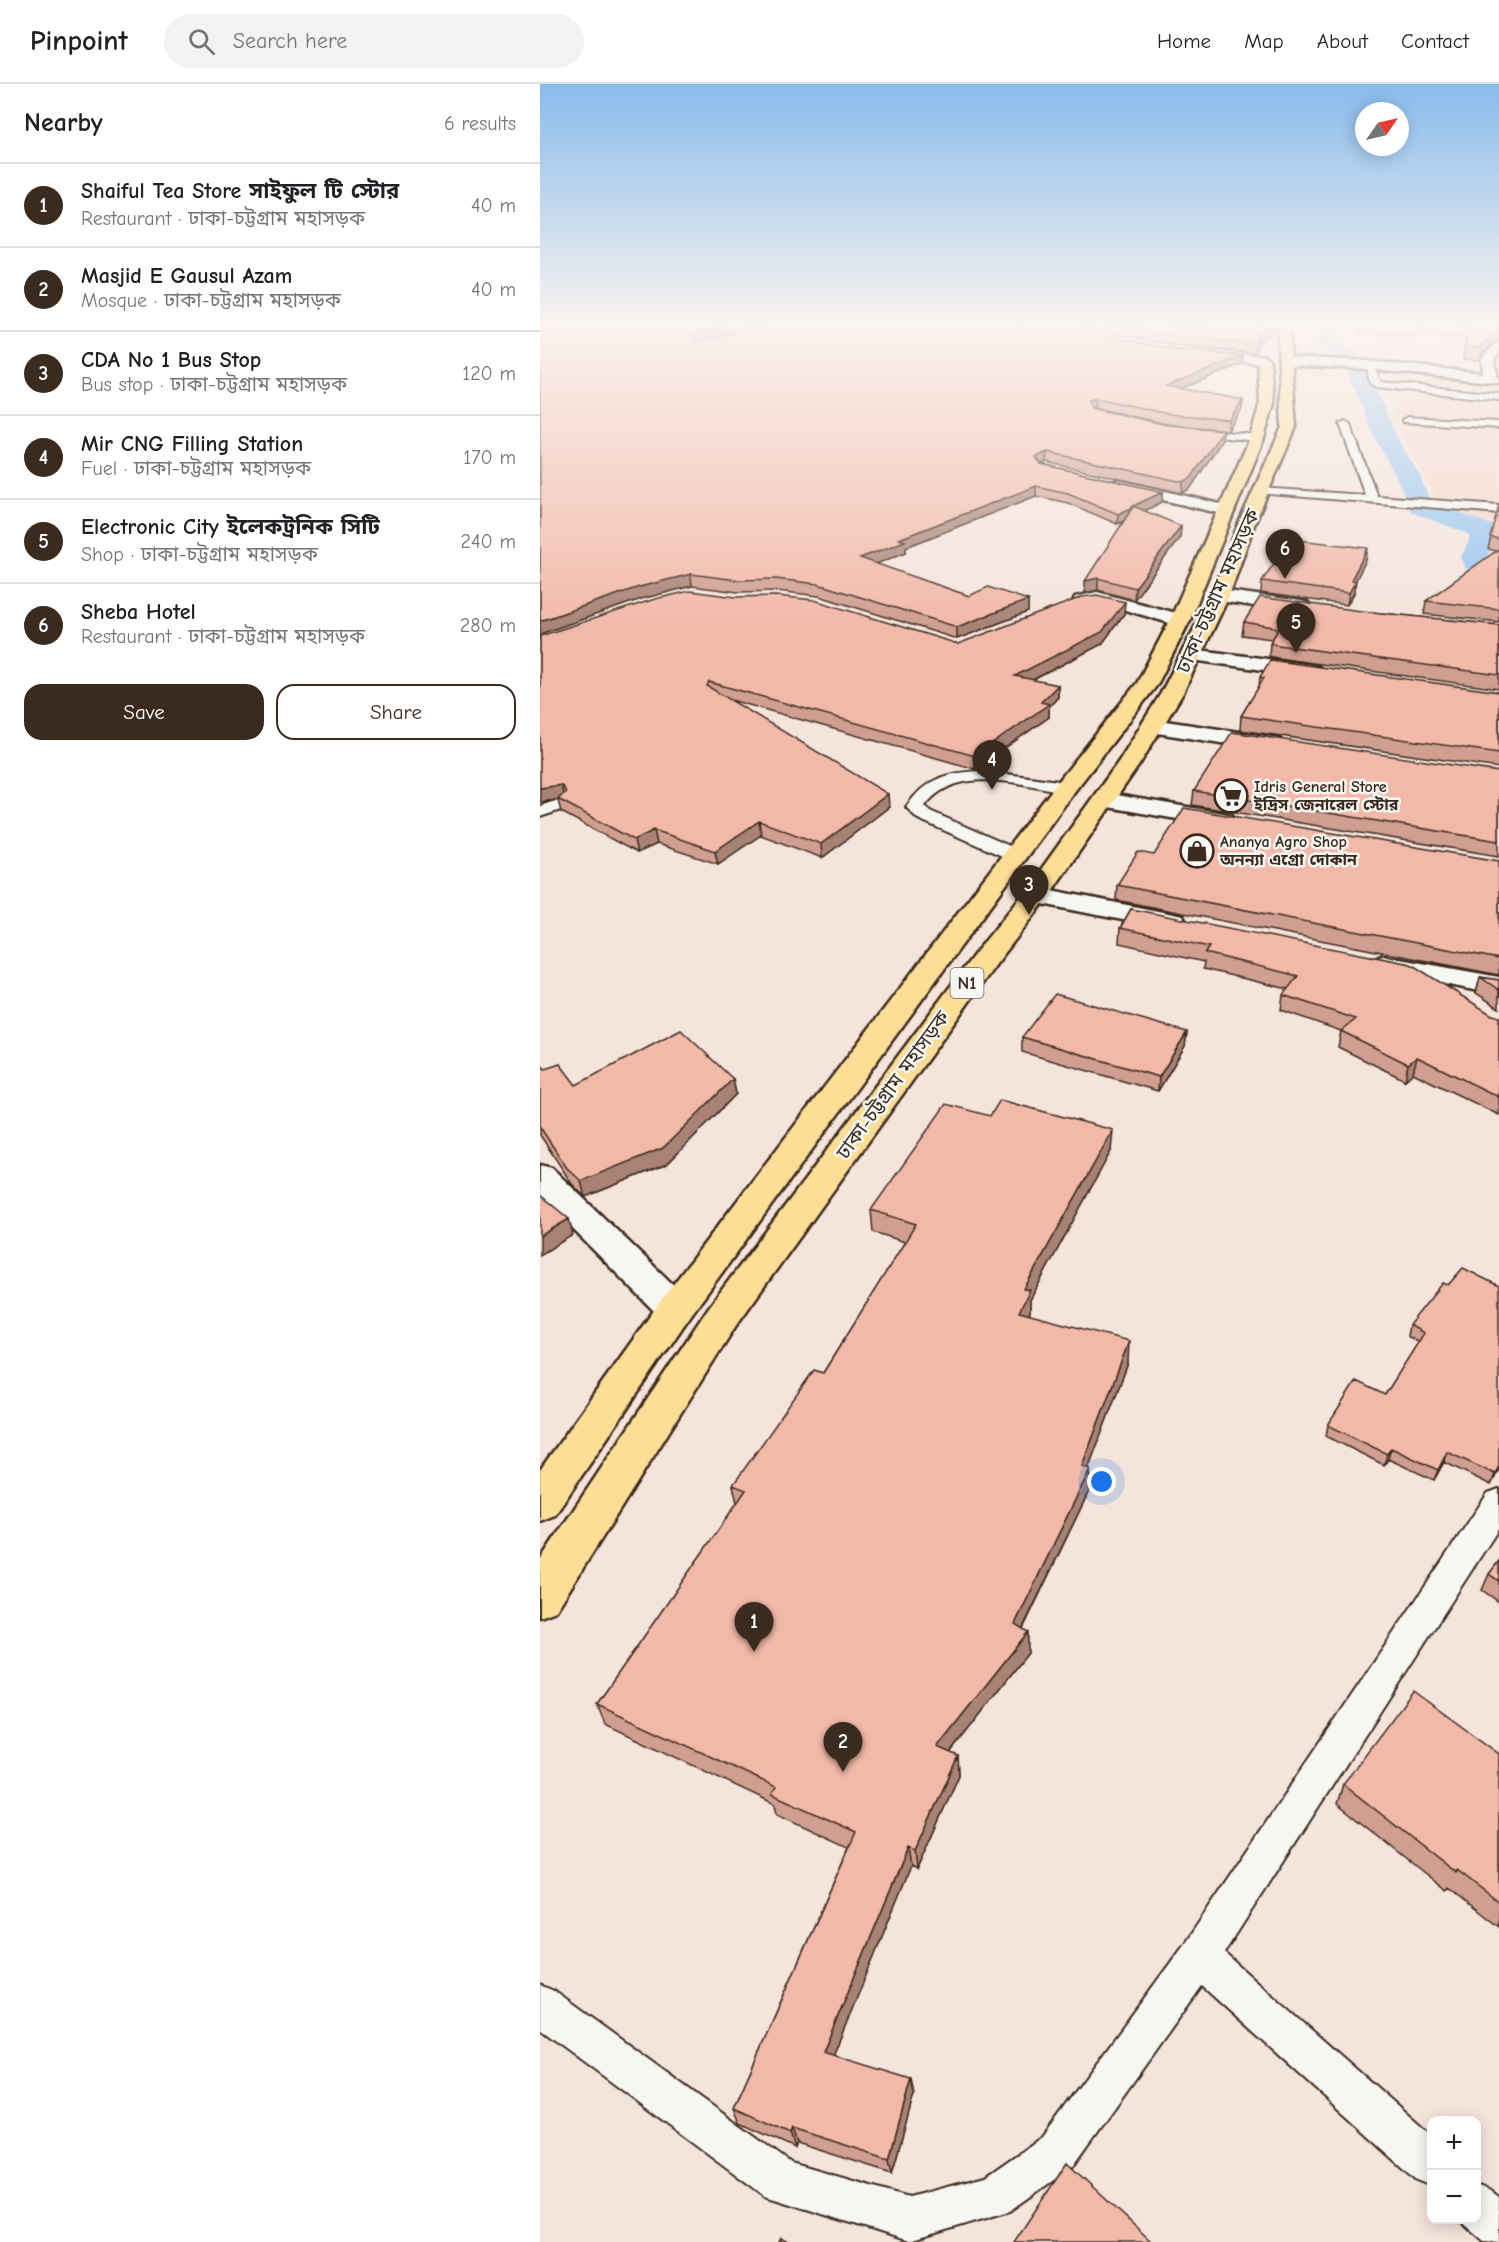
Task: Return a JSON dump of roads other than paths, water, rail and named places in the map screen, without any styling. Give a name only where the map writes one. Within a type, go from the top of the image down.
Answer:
[{"type":"highway","name":"ঢাকা-চট্টগ্রাম মহাসড়ক","points":[[540,1597],[722,1317],[987,957],[1036,895],[1104,800],[1152,726],[1192,655],[1220,596],[1260,427]]},
{"type":"highway","name":"ঢাকা-চট্টগ্রাম মহাসড়ক","points":[[540,1503],[675,1309],[1066,787],[1147,685],[1244,500],[1289,427]]},
{"type":"street","points":[[1103,482],[1244,500]]},
{"type":"street","points":[[1220,596],[1324,611]]},
{"type":"street","points":[[1067,607],[1097,598],[1180,620]]},
{"type":"street","points":[[1192,655],[1334,674]]},
{"type":"street","points":[[1152,726],[1291,746]]},
{"type":"street","points":[[1104,800],[1243,823]]},
{"type":"street","points":[[1036,895],[1199,927]]},
{"type":"street","points":[[1362,960],[1499,986]]},
{"type":"street","points":[[1420,972],[1479,1010]]},
{"type":"street","points":[[540,1176],[675,1309]]},
{"type":"lane","points":[[1346,427],[1372,498]]},
{"type":"lane","points":[[1176,430],[1257,438]]},
{"type":"lane","points":[[1244,500],[1372,498],[1499,509]]},
{"type":"lane","points":[[1015,855],[924,815],[915,807],[938,783],[968,775],[1066,787]]},
{"type":"lane","points":[[540,812],[558,805]]},
{"type":"lane","points":[[540,2005],[780,2181],[909,2219],[995,2196],[1057,2152],[1199,1957],[1499,1502]]},
{"type":"lane","points":[[1199,1957],[1427,2161]]},
{"type":"lane","points":[[1481,2210],[1499,2226]]},
{"type":"waterway","points":[[1381,427],[1408,476],[1420,507],[1482,530],[1482,542],[1474,556],[1479,570],[1499,574]]},
{"type":"place","name":"Sheba Hotel","points":[[1285,579]]},
{"type":"place","name":"Electronic City ইলেকট্রনিক সিটি","points":[[1296,653]]},
{"type":"place","name":"Mir CNG Filling Station","points":[[992,790]]},
{"type":"place","name":"Idris General Store ইদ্রিস জেনারেল স্টোর","points":[[1231,796]]},
{"type":"place","name":"Ananya Agro Shop অনন্যা এগ্রো দোকান","points":[[1197,851]]},
{"type":"place","name":"CDA No 1 Bus Stop","points":[[1029,915]]},
{"type":"place","name":"Shaiful Tea Store সাইফুল টি স্টোর","points":[[754,1652]]},
{"type":"place","name":"Masjid E Gausul Azam","points":[[843,1772]]}]
